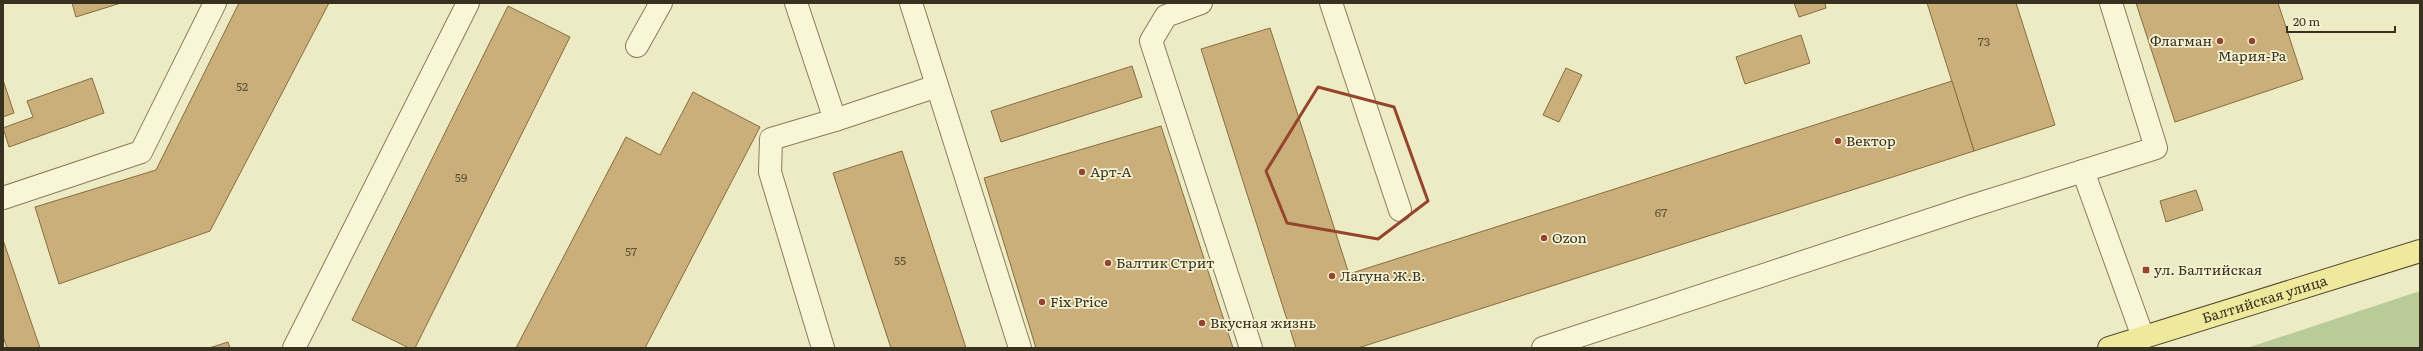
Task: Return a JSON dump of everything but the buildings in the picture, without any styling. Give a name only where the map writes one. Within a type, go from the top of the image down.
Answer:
[{"type":"main road","name":"Балтийская улица","points":[[2109,348],[2420,251]]},
{"type":"lane","points":[[3,198],[141,152],[215,3]]},
{"type":"lane","points":[[294,348],[468,3]]},
{"type":"lane","points":[[637,46],[661,3]]},
{"type":"lane","points":[[796,3],[835,120]]},
{"type":"lane","points":[[911,3],[1020,348]]},
{"type":"lane","points":[[1201,3],[1166,16],[1151,40],[1251,348]]},
{"type":"lane","points":[[1331,3],[1400,210]]},
{"type":"lane","points":[[1543,348],[2156,148],[2111,3]]},
{"type":"lane","points":[[823,348],[770,172],[771,139],[835,120],[937,86]]},
{"type":"lane","points":[[2083,171],[2144,337]]},
{"type":"highlighted area","points":[[1318,87],[1394,107],[1428,201],[1378,239],[1287,223],[1266,171]]},
{"type":"green space","points":[[2420,291],[2420,348],[2250,347]]},
{"type":"place","name":"Флагман","points":[[2220,41]]},
{"type":"place","name":"Мария-Ра","points":[[2252,41]]},
{"type":"place","name":"Вектор","points":[[1838,141]]},
{"type":"place","name":"Арт-А","points":[[1082,172]]},
{"type":"place","name":"Ozon","points":[[1544,238]]},
{"type":"place","name":"Балтик Стрит","points":[[1108,263]]},
{"type":"place","name":"ул. Балтийская","points":[[2146,270]]},
{"type":"place","name":"Лагуна Ж.В.","points":[[1332,276]]},
{"type":"place","name":"Fix Price","points":[[1042,302]]},
{"type":"place","name":"Вкусная жизнь","points":[[1202,323]]}]
